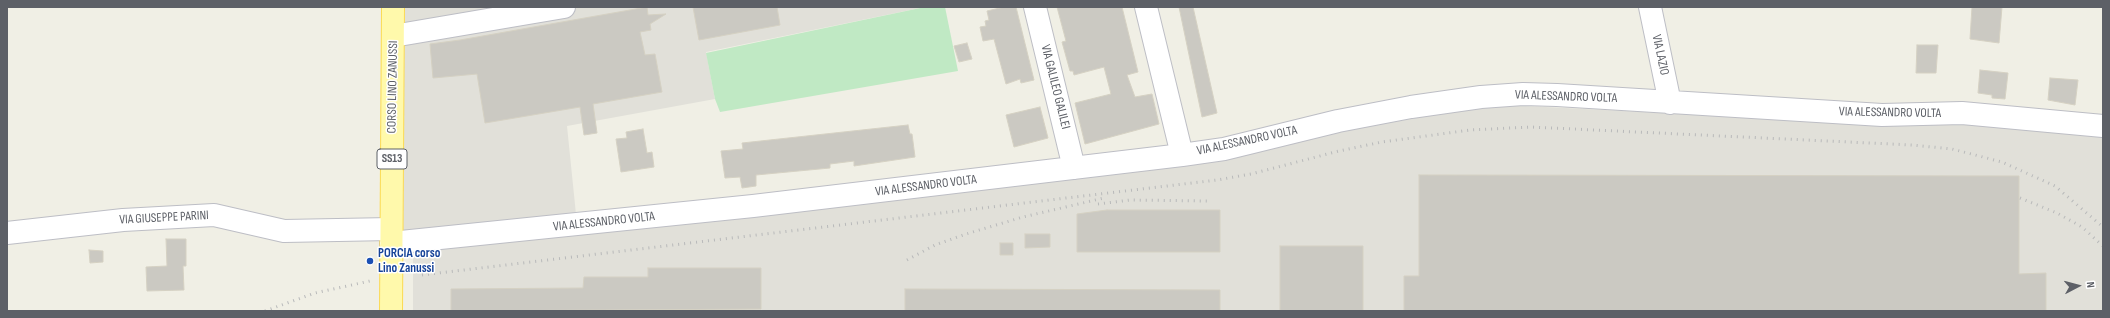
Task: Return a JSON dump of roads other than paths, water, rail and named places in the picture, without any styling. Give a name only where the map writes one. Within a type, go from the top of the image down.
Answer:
[{"type":"main road","name":"CORSO LINO ZANUSSI","points":[[391,311],[393,7]]},
{"type":"street","points":[[393,36],[564,7]]},
{"type":"street","name":"VIA GALILEO GALILEI","points":[[1035,7],[1074,168]]},
{"type":"street","points":[[1146,7],[1182,154]]},
{"type":"street","name":"VIA LAZIO","points":[[1650,7],[1670,103]]},
{"type":"street","name":"VIA ALESSANDRO VOLTA","points":[[391,236],[754,206],[1074,168],[1224,148],[1338,121],[1410,107],[1481,97],[1523,94],[1882,115],[1970,114],[2103,126]]},
{"type":"street","name":"VIA GIUSEPPE PARINI","points":[[7,233],[123,220],[214,215],[284,231],[391,236]]},
{"type":"railway","points":[[422,275],[1217,180],[1251,174],[1339,151],[1382,142],[1470,130],[1531,127],[1912,145],[1952,149],[2002,162],[2055,186],[2103,227]]},
{"type":"railway","points":[[907,260],[935,245],[966,234],[1023,217],[1104,198]]},
{"type":"railway","points":[[2020,198],[2057,213],[2082,227],[2103,246]]},
{"type":"railway","points":[[1098,204],[1130,200],[1208,201]]},
{"type":"railway","points":[[265,311],[315,293],[370,281]]},
{"type":"place","name":"PORCIA corso Lino Zanussi","points":[[370,261]]}]
